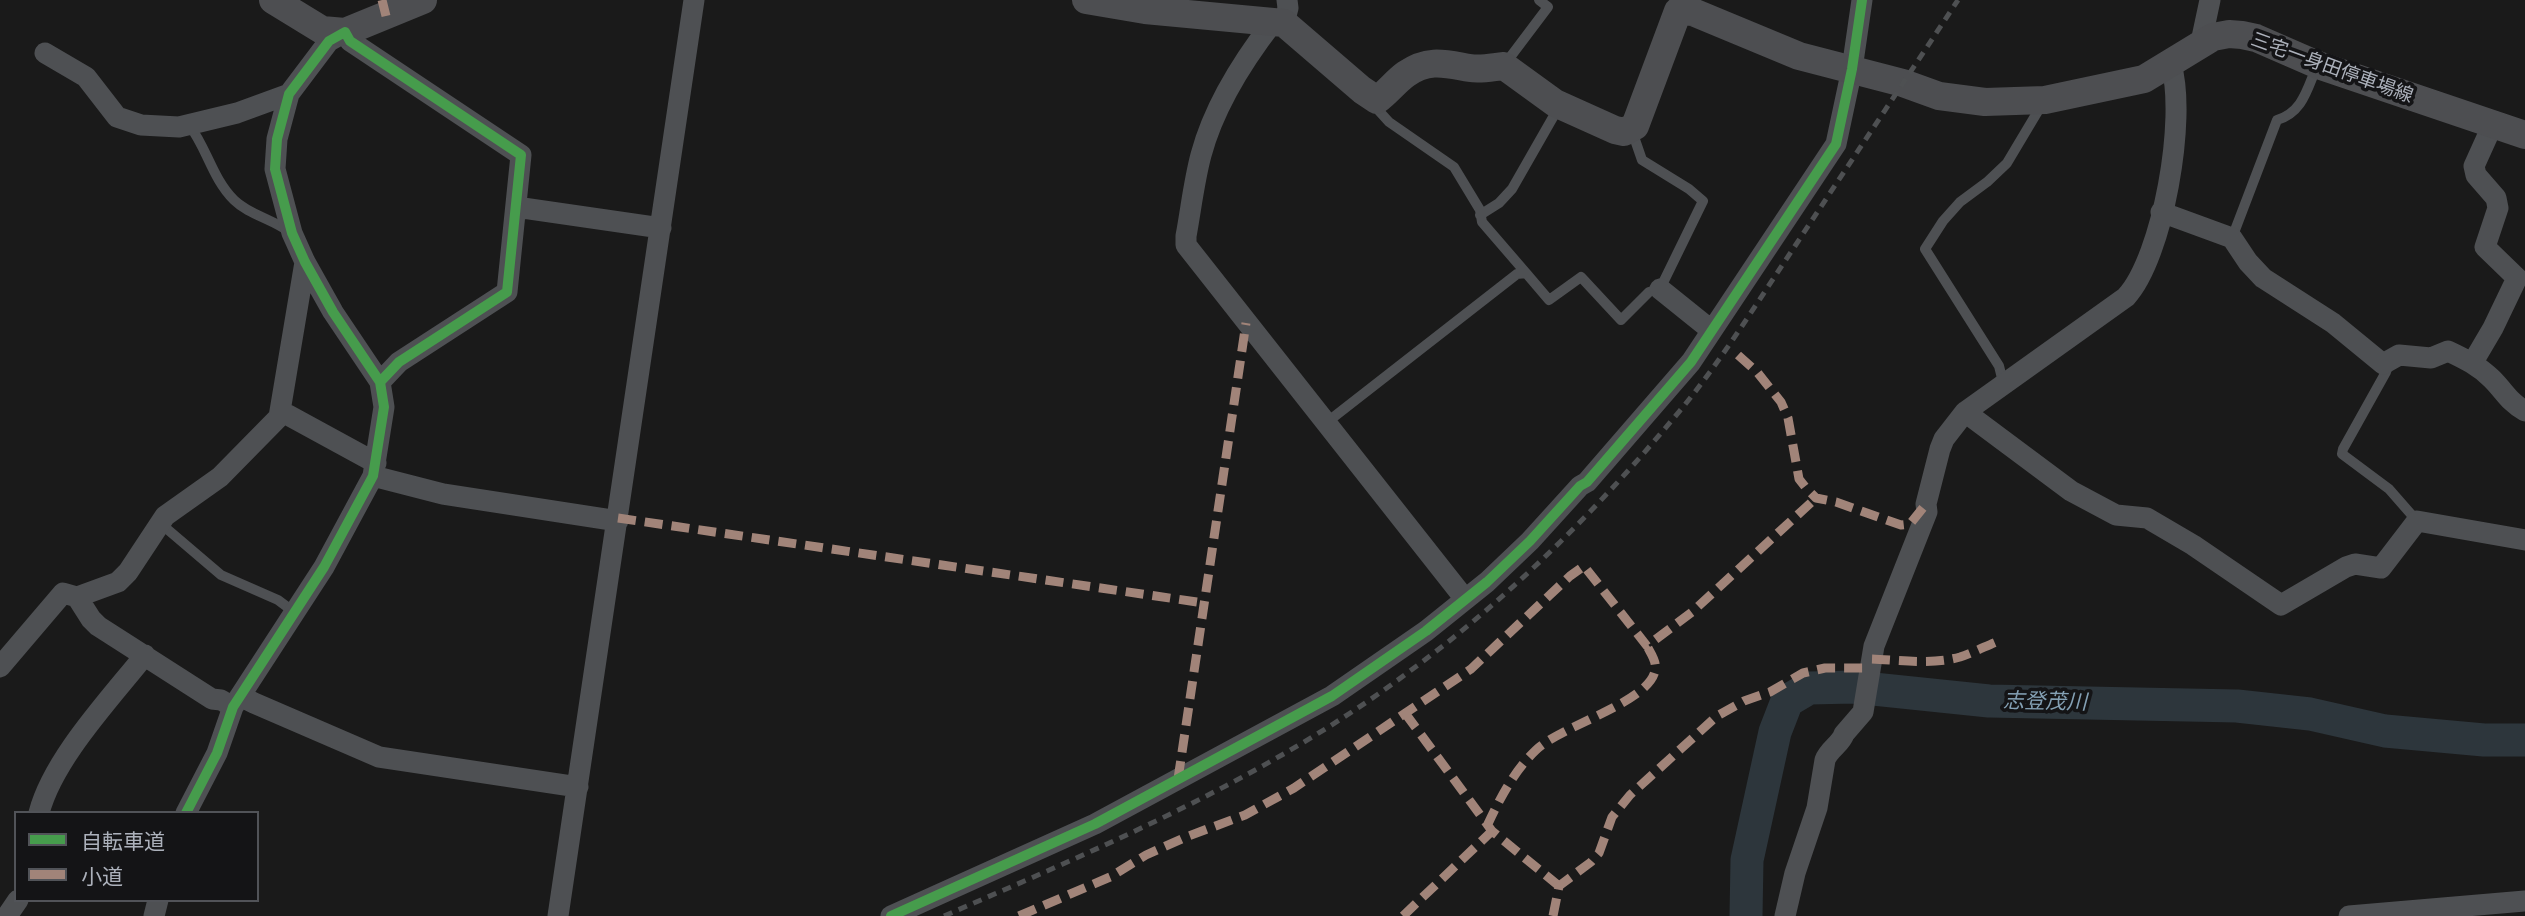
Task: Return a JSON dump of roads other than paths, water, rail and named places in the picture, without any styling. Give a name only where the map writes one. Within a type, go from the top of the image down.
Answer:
[{"type":"main road","points":[[273,0],[322,30],[345,32],[424,0]]},
{"type":"main road","points":[[1086,0],[1145,10],[1281,15],[1362,90],[1377,100],[1389,92],[1404,75],[1429,64],[1443,62],[1482,68],[1504,66],[1560,105],[1615,130],[1631,130]]},
{"type":"main road","name":"三宅一身田停車場線","points":[[1631,130],[1635,126],[1678,6],[1799,56],[1903,82],[1939,96],[1985,102],[2045,100],[2144,79],[2213,37],[2242,35],[2256,38],[2318,65],[2525,135]]},
{"type":"street","points":[[558,916],[694,0]]},
{"type":"street","points":[[891,916],[1095,824],[1294,718],[1366,673],[1465,599],[1530,541],[1580,486],[1587,482],[1691,362],[1836,144],[1852,69],[1862,0]]},
{"type":"street","points":[[2200,47],[2210,0]]},
{"type":"street","points":[[1281,15],[1240,67],[1208,133],[1200,156],[1186,245],[1465,599]]},
{"type":"street","points":[[188,811],[217,753],[237,701],[324,567],[375,469],[384,407],[380,382],[333,312],[305,262],[292,233],[275,169],[277,139],[289,94],[329,41],[345,32],[350,41],[521,155],[508,292],[399,362],[380,382]]},
{"type":"street","points":[[45,53],[86,77],[117,117],[141,125],[189,125],[237,113],[289,94]]},
{"type":"street","points":[[1785,916],[1795,873],[1817,808],[1828,753],[1863,712],[1869,671],[1881,625],[1927,512],[1926,504],[1944,439],[1965,412],[2003,382],[2115,305],[2134,288],[2148,262],[2171,181],[2176,119],[2174,74],[2171,65]]},
{"type":"street","points":[[2473,362],[2521,278],[2485,247],[2498,208],[2497,198],[2476,175],[2474,166],[2493,124]]},
{"type":"street","points":[[516,207],[661,228]]},
{"type":"street","points":[[2161,212],[2232,238],[2263,278],[2333,323],[2383,364],[2399,355],[2431,358],[2448,351],[2473,362],[2494,381],[2505,397],[2525,411]]},
{"type":"street","points":[[0,667],[63,593],[77,597],[118,582],[128,572],[165,516],[229,469],[271,426],[280,414],[305,262]]},
{"type":"street","points":[[1660,289],[1711,330]]},
{"type":"street","points":[[1965,412],[2071,491],[2116,515],[2147,518],[2193,545],[2281,605],[2346,567],[2355,564],[2381,568],[2417,521],[2525,540]]},
{"type":"street","points":[[280,414],[288,415],[375,469],[443,494],[618,521]]},
{"type":"street","points":[[77,597],[98,626],[212,699],[254,703],[379,757],[578,787]]},
{"type":"street","points":[[40,811],[47,792],[84,731],[145,655]]},
{"type":"street","points":[[2349,916],[2525,901]]},
{"type":"lane","points":[[1504,66],[1548,7],[1539,0]]},
{"type":"lane","points":[[2232,238],[2277,120],[2297,110],[2318,65]]},
{"type":"lane","points":[[1377,100],[1379,111],[1389,122],[1454,167],[1466,184],[1482,222],[1549,299],[1581,277],[1621,320],[1648,292],[1660,289],[1703,201],[1689,188],[1642,160],[1631,130]]},
{"type":"lane","points":[[2003,382],[1999,366],[1925,249],[1943,221],[1960,202],[2007,163],[2045,100]]},
{"type":"lane","points":[[1480,215],[1499,203],[1512,189],[1560,105]]},
{"type":"lane","points":[[189,125],[200,140],[211,168],[231,197],[247,210],[292,233]]},
{"type":"lane","points":[[1326,423],[1517,274],[1526,273]]},
{"type":"lane","points":[[2390,361],[2342,454],[2389,489],[2417,521]]},
{"type":"lane","points":[[160,523],[221,575],[278,600],[294,612]]},
{"type":"waterway","name":"志登茂川","points":[[1746,916],[1747,860],[1775,732],[1787,701],[1809,688],[1854,687],[1989,701],[2237,706],[2310,714],[2385,731],[2484,740],[2525,740]]},
{"type":"railway","points":[[944,916],[1125,836],[1243,777],[1300,744],[1410,671],[1516,584],[1613,487],[1706,377],[1958,0]]}]
